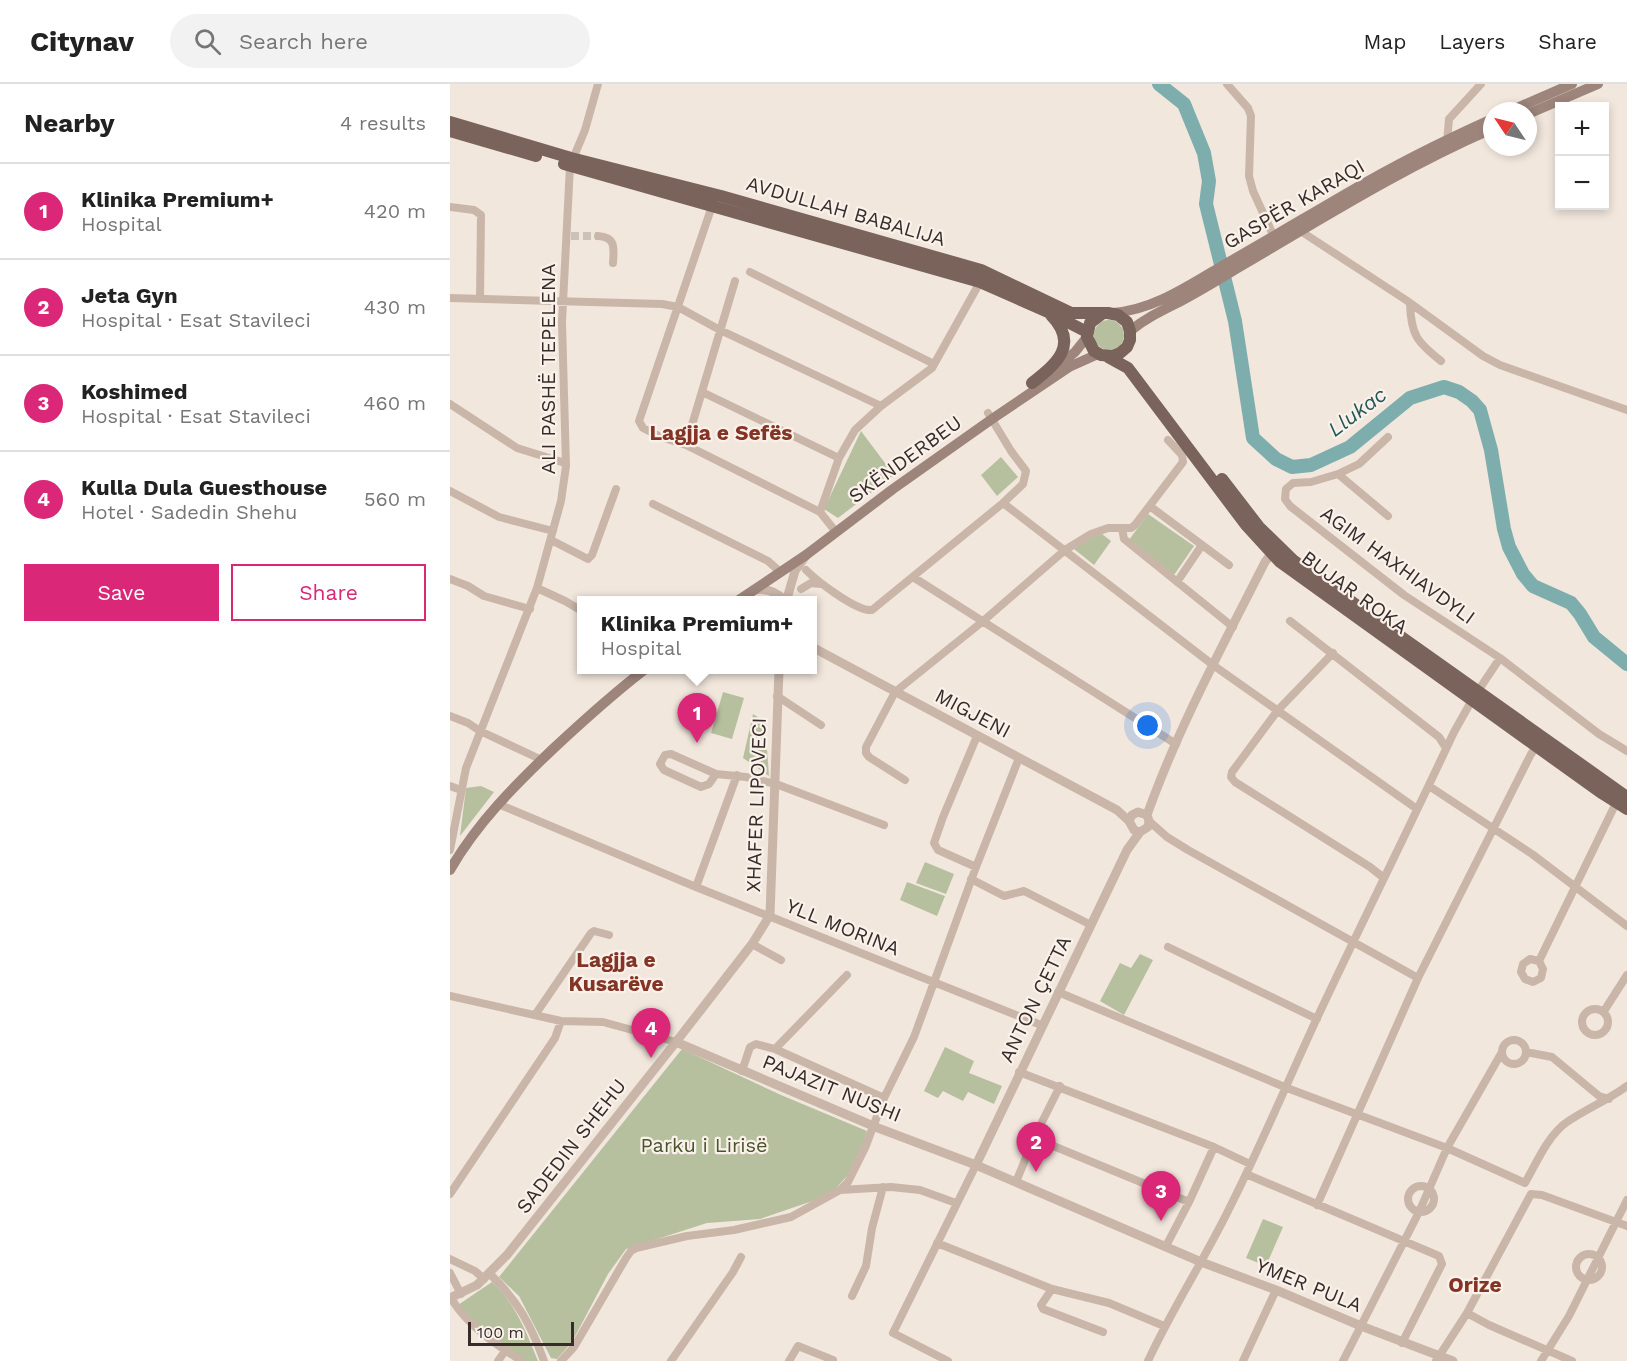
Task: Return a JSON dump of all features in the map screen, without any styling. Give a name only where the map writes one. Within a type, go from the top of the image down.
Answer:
[{"type":"main road","points":[[1531,102],[1572,84]]},
{"type":"main road","points":[[1537,110],[1598,84]]},
{"type":"main road","points":[[450,122],[570,162]]},
{"type":"main road","name":"GASPËR KARAQI","points":[[1130,338],[1145,319],[1199,285],[1483,124]]},
{"type":"main road","points":[[450,131],[570,162]]},
{"type":"main road","name":"GASPËR KARAQI","points":[[1235,265],[1274,237],[1368,181],[1447,144],[1483,132]]},
{"type":"main road","name":"AVDULLAH BABALIJA","points":[[570,162],[712,206],[980,282],[1048,312],[1087,335]]},
{"type":"main road","name":"AVDULLAH BABALIJA","points":[[570,162],[721,196],[981,270],[1071,313],[1108,313]]},
{"type":"main road","name":"GASPËR KARAQI","points":[[1108,313],[1138,310],[1199,285]]},
{"type":"main road","points":[[1032,383],[1058,361],[1061,355],[1063,336],[1059,325],[1048,312]]},
{"type":"main road","points":[[1108,313],[1126,322],[1130,338],[1120,353],[1103,355],[1090,347],[1087,335],[1094,318],[1108,313]]},
{"type":"main road","name":"SKËNDERBEU","points":[[745,596],[1069,358],[1087,335]]},
{"type":"main road","name":"BUJAR ROKA","points":[[1130,338],[1131,357],[1137,368],[1274,550]]},
{"type":"main road","name":"BUJAR ROKA","points":[[1103,355],[1128,368],[1246,525],[1274,550],[1294,561],[1623,803]]},
{"type":"main road","name":"SKËNDERBEU","points":[[990,416],[1075,364],[1103,355]]},
{"type":"main road","name":"SKËNDERBEU","points":[[779,571],[806,555],[834,529]]},
{"type":"main road","points":[[450,870],[470,838],[498,804],[592,713],[638,674]]},
{"type":"main road","name":"BUJAR ROKA","points":[[1475,695],[1537,747],[1623,803]]},
{"type":"street","points":[[570,162],[585,130],[598,84]]},
{"type":"street","points":[[1227,84],[1237,88],[1251,116],[1249,176],[1253,191],[1274,237]]},
{"type":"street","points":[[1447,144],[1449,119],[1481,84]]},
{"type":"street","name":"ALI PASHË TEPELENA","points":[[450,850],[466,768],[530,609],[561,501],[565,463],[562,332],[570,162]]},
{"type":"street","points":[[712,206],[639,421],[643,428],[686,445],[820,512],[834,529]]},
{"type":"street","points":[[450,207],[474,210],[481,215],[480,299]]},
{"type":"street","points":[[1299,230],[1500,365],[1627,410]]},
{"type":"street","points":[[598,236],[609,238],[614,244],[613,263]]},
{"type":"street","points":[[750,272],[934,364]]},
{"type":"street","points":[[686,445],[735,281]]},
{"type":"street","points":[[820,512],[839,459],[855,430],[881,405],[932,368],[980,282]]},
{"type":"street","points":[[450,298],[662,304],[678,308],[881,405]]},
{"type":"street","points":[[1410,304],[1410,315],[1419,343],[1441,361]]},
{"type":"street","points":[[702,392],[839,459]]},
{"type":"street","points":[[450,404],[517,448],[565,463]]},
{"type":"street","points":[[806,570],[822,584],[868,611],[875,608],[1003,503],[1023,484],[1026,471],[990,416]]},
{"type":"street","name":"AGIM HAXHIAVDYLI","points":[[1388,437],[1359,464],[1338,474],[1311,482],[1293,483],[1286,489],[1285,499],[1290,506],[1404,595],[1500,658],[1599,734],[1627,751]]},
{"type":"street","points":[[905,780],[866,753],[866,747],[895,692],[982,622],[1065,550],[1091,534],[1108,528],[1131,528],[1136,525],[1183,462],[1182,455],[1168,440]]},
{"type":"street","points":[[1338,474],[1388,516]]},
{"type":"street","points":[[551,540],[588,559],[592,555],[616,489]]},
{"type":"street","points":[[450,491],[500,517],[553,531]]},
{"type":"street","points":[[1003,503],[1213,665],[1417,809]]},
{"type":"street","points":[[653,504],[768,561],[784,579],[787,596]]},
{"type":"street","points":[[1150,507],[1229,565]]},
{"type":"street","points":[[1122,528],[1124,539],[1233,627]]},
{"type":"street","points":[[1177,582],[1202,546]]},
{"type":"street","name":"ANTON ÇETTA","points":[[976,1165],[1041,1025],[1155,794],[1213,665],[1274,550]]},
{"type":"street","points":[[788,596],[795,571],[806,555]]},
{"type":"street","points":[[913,577],[1176,744]]},
{"type":"street","points":[[450,579],[484,596],[530,609]]},
{"type":"street","points":[[801,589],[811,584],[822,584]]},
{"type":"street","points":[[537,588],[577,608]]},
{"type":"street","points":[[753,590],[768,590],[781,596]]},
{"type":"street","points":[[1290,621],[1439,737],[1446,748]]},
{"type":"street","name":"MIGJENI","points":[[817,650],[1140,821]]},
{"type":"street","points":[[1333,653],[1278,710],[1231,777],[1235,782],[1384,878]]},
{"type":"street","points":[[1148,1361],[1164,1326],[1201,1262],[1246,1174],[1353,941],[1446,748],[1475,695],[1500,658]]},
{"type":"street","name":"XHAFER LIPOVECI","points":[[770,915],[779,674]]},
{"type":"street","name":"XHAFER LIPOVECI","points":[[777,696],[821,725]]},
{"type":"street","points":[[450,716],[542,760]]},
{"type":"street","points":[[976,867],[938,850],[934,843],[938,827],[977,736]]},
{"type":"street","points":[[1317,1205],[1418,978],[1531,754],[1537,747]]},
{"type":"street","points":[[716,774],[709,784],[701,787],[664,770],[660,764],[665,755],[669,754],[716,774],[737,775],[776,784],[884,825]]},
{"type":"street","points":[[561,1361],[574,1347],[631,1251],[687,1236],[734,1230],[791,1217],[840,1190],[852,1176],[884,1098],[914,1037],[971,879],[1019,758]]},
{"type":"street","points":[[696,887],[737,775]]},
{"type":"street","points":[[450,786],[461,790]]},
{"type":"street","points":[[1429,786],[1532,854],[1627,926]]},
{"type":"street","points":[[1539,961],[1576,887],[1623,803]]},
{"type":"street","name":"YLL MORINA","points":[[498,804],[696,887],[1041,1025]]},
{"type":"street","points":[[1140,821],[1418,978]]},
{"type":"street","points":[[971,879],[1004,896],[1024,891],[1091,925]]},
{"type":"street","name":"SADEDIN SHEHU","points":[[450,1298],[461,1294],[487,1276],[507,1255],[752,944],[770,915]]},
{"type":"street","points":[[534,1015],[591,933],[594,931],[609,935]]},
{"type":"street","points":[[752,944],[781,960]]},
{"type":"street","points":[[1167,947],[1317,1019]]},
{"type":"street","points":[[776,1049],[847,975]]},
{"type":"street","points":[[1604,1011],[1627,975]]},
{"type":"street","points":[[1058,992],[1287,1088],[1447,1148],[1525,1183],[1549,1142],[1565,1123],[1609,1099],[1627,1086]]},
{"type":"street","points":[[450,996],[561,1021],[603,1022],[676,1042]]},
{"type":"street","points":[[450,1194],[555,1038],[561,1021]]},
{"type":"street","points":[[1343,1361],[1419,1212],[1447,1148],[1506,1044],[1514,1040],[1521,1042],[1526,1052],[1524,1059],[1515,1064],[1506,1060],[1502,1052]]},
{"type":"street","name":"PAJAZIT NUSHI","points":[[676,1042],[874,1126],[1016,1182]]},
{"type":"street","points":[[742,1071],[748,1049],[756,1044],[776,1049],[884,1098]]},
{"type":"street","points":[[1526,1052],[1552,1058],[1599,1096],[1609,1099]]},
{"type":"street","points":[[1019,1072],[1214,1147],[1250,1164]]},
{"type":"street","points":[[1016,1182],[1034,1138],[1060,1086]]},
{"type":"street","points":[[1034,1138],[1190,1202]]},
{"type":"street","points":[[1166,1246],[1190,1202],[1214,1147]]},
{"type":"street","points":[[948,1361],[893,1333],[976,1165]]},
{"type":"street","points":[[1509,1176],[1530,1173]]},
{"type":"street","points":[[1246,1174],[1439,1256],[1442,1264],[1402,1343]]},
{"type":"street","name":"YMER PULA","points":[[1016,1182],[1201,1262],[1276,1290],[1438,1358],[1453,1361]]},
{"type":"street","points":[[840,1190],[883,1187],[920,1190],[956,1203]]},
{"type":"street","points":[[852,1296],[866,1266],[872,1228],[883,1187]]},
{"type":"street","points":[[1419,1212],[1409,1204],[1411,1192],[1417,1187],[1429,1189]]},
{"type":"street","points":[[1438,1358],[1467,1313],[1531,1194],[1542,1195],[1627,1226]]},
{"type":"street","points":[[1541,1361],[1587,1281],[1627,1200]]},
{"type":"street","points":[[937,1243],[1052,1289],[1109,1303],[1164,1326]]},
{"type":"street","points":[[1587,1281],[1577,1274],[1576,1261],[1587,1254],[1599,1258]]},
{"type":"street","points":[[671,1361],[741,1257]]},
{"type":"street","points":[[450,1259],[487,1276],[507,1290],[519,1308],[544,1361]]},
{"type":"street","points":[[450,1273],[461,1294]]},
{"type":"street","points":[[1052,1289],[1041,1308],[1103,1332]]},
{"type":"street","points":[[1243,1361],[1276,1290]]},
{"type":"street","points":[[450,1298],[457,1310],[466,1318],[505,1351],[522,1361]]},
{"type":"street","points":[[1467,1313],[1488,1325],[1572,1361]]},
{"type":"street","points":[[789,1361],[798,1346],[833,1360]]},
{"type":"street","points":[[498,1361],[505,1351]]},
{"type":"green space","points":[[1109,320],[1120,324],[1124,335],[1120,346],[1109,350],[1098,346],[1094,335],[1098,324]]},
{"type":"green space","points":[[861,431],[894,475],[838,518],[824,509]]},
{"type":"green space","points":[[1001,457],[1018,477],[997,496],[981,475]]},
{"type":"green space","points":[[1148,514],[1194,546],[1174,575],[1129,540]]},
{"type":"green space","points":[[1102,534],[1111,541],[1094,565],[1074,549],[1087,539]]},
{"type":"green space","points":[[723,692],[744,698],[732,739],[711,733]]},
{"type":"green space","points":[[753,714],[765,722],[769,776],[743,758]]},
{"type":"green space","points":[[481,786],[494,792],[460,836],[466,788]]},
{"type":"green space","points":[[925,862],[954,874],[946,894],[916,883]]},
{"type":"green space","points":[[907,882],[945,896],[937,916],[900,900]]},
{"type":"green space","points":[[1140,954],[1153,960],[1124,1015],[1100,1001],[1120,963],[1131,968]]},
{"type":"green space","points":[[945,1047],[974,1061],[969,1073],[1002,1086],[994,1104],[968,1092],[963,1101],[943,1091],[938,1098],[924,1091]]},
{"type":"green space","name":"Parku i Lirisë","points":[[682,1049],[781,1095],[867,1131],[856,1166],[830,1195],[760,1219],[707,1223],[626,1249],[608,1274],[572,1342],[557,1359],[551,1358],[519,1296],[499,1277]]},
{"type":"green space","points":[[1263,1219],[1283,1227],[1266,1266],[1246,1258]]},
{"type":"green space","points":[[492,1282],[514,1309],[538,1361],[525,1361],[476,1327],[455,1307]]},
{"type":"waterway","name":"Llukac","points":[[1159,84],[1184,104],[1204,153],[1209,181],[1206,204],[1235,321],[1253,438],[1276,459],[1292,467],[1311,465],[1350,447],[1410,398],[1444,387],[1459,392],[1480,410],[1491,450],[1504,529],[1509,547],[1523,574],[1533,586],[1571,603],[1594,637],[1627,664]]},
{"type":"tunnel","points":[[571,236],[598,236]]},
{"type":"place","name":"Klinika Premium+","points":[[697,743]]},
{"type":"place","name":"Kulla Dula Guesthouse","points":[[651,1058]]},
{"type":"place","name":"Jeta Gyn","points":[[1036,1172]]},
{"type":"place","name":"Koshimed","points":[[1161,1221]]},
{"type":"district","name":"Lagjja e Sefës","points":[[721,433]]},
{"type":"district","name":"Lagjja e Kusarëve","points":[[616,972]]},
{"type":"district","name":"Orize","points":[[1475,1285]]}]
